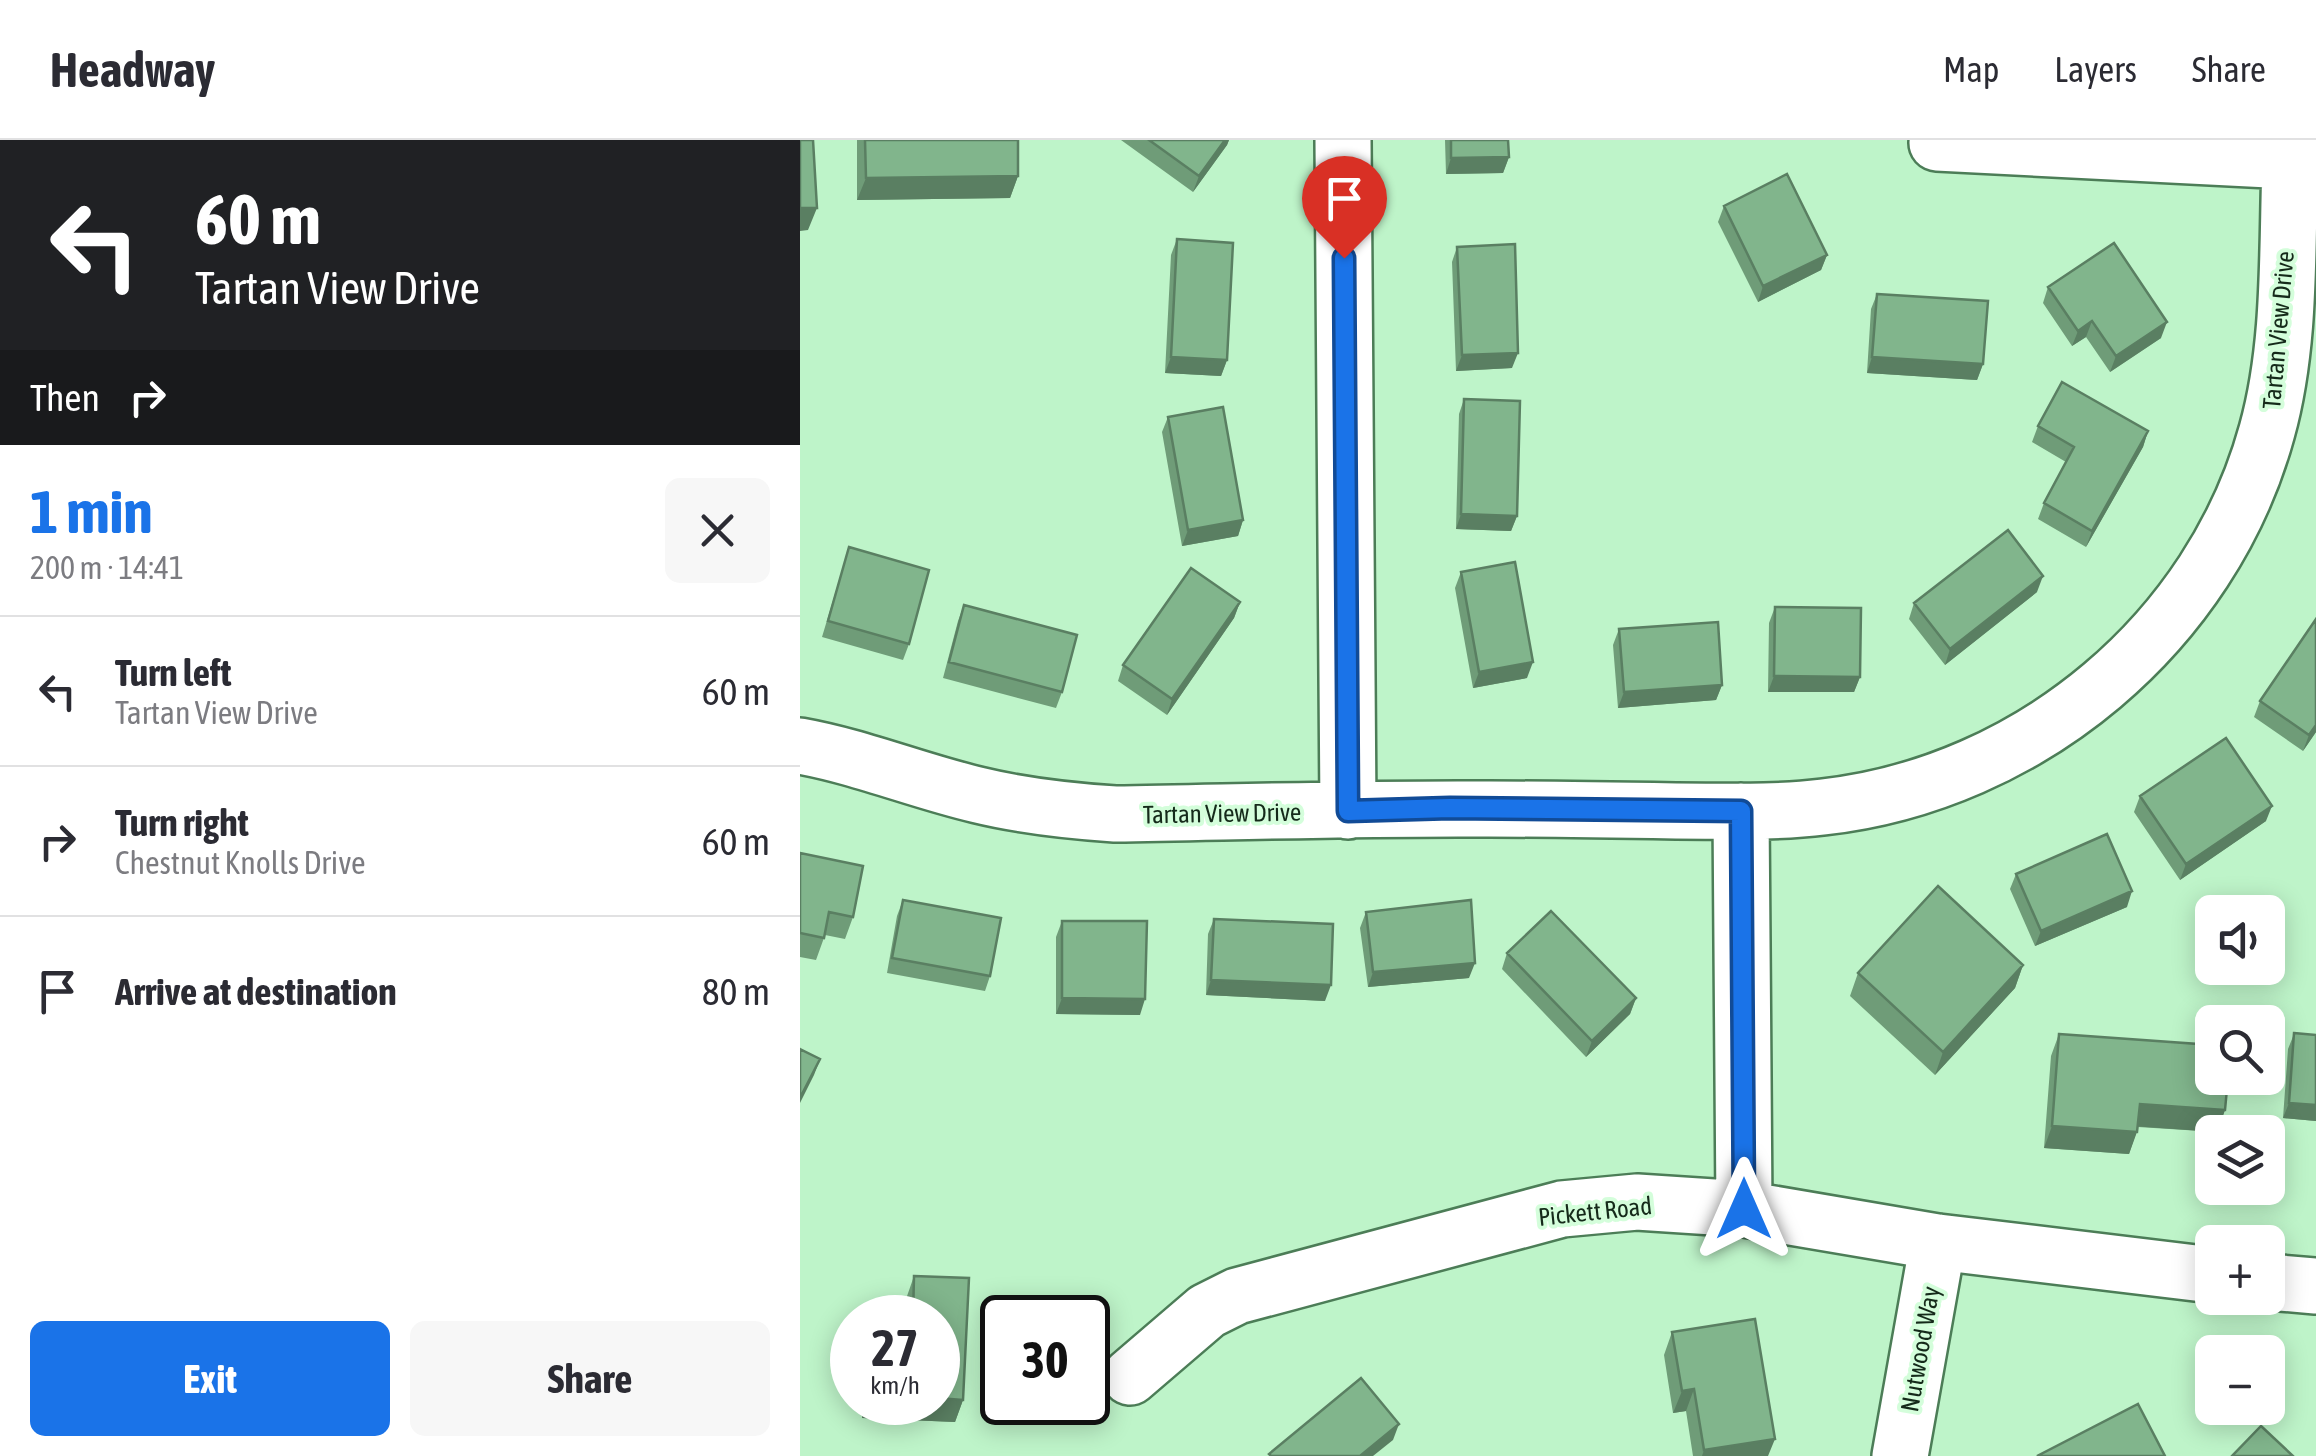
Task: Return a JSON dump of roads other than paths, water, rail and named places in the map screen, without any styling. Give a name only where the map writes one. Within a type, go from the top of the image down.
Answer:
[{"type":"street","points":[[1343,140],[1348,811]]},
{"type":"street","points":[[1937,143],[2290,150]]},
{"type":"street","name":"Tartan View Drive","points":[[800,746],[840,753],[977,795],[1069,811],[1116,814],[1450,808],[1741,811],[1824,807],[1916,788],[1979,764],[2036,735],[2125,666],[2170,620],[2230,530],[2268,428],[2283,336],[2290,150]]},
{"type":"street","points":[[1741,811],[1744,1209]]},
{"type":"street","name":"Pickett Road","points":[[1130,1376],[1207,1311],[1237,1296],[1562,1209],[1637,1202],[1744,1209],[1938,1242],[2195,1273]]},
{"type":"street","name":"Nutwood Way","points":[[1900,1456],[1938,1242]]},
{"type":"street","points":[[2285,1283],[2316,1286]]}]
